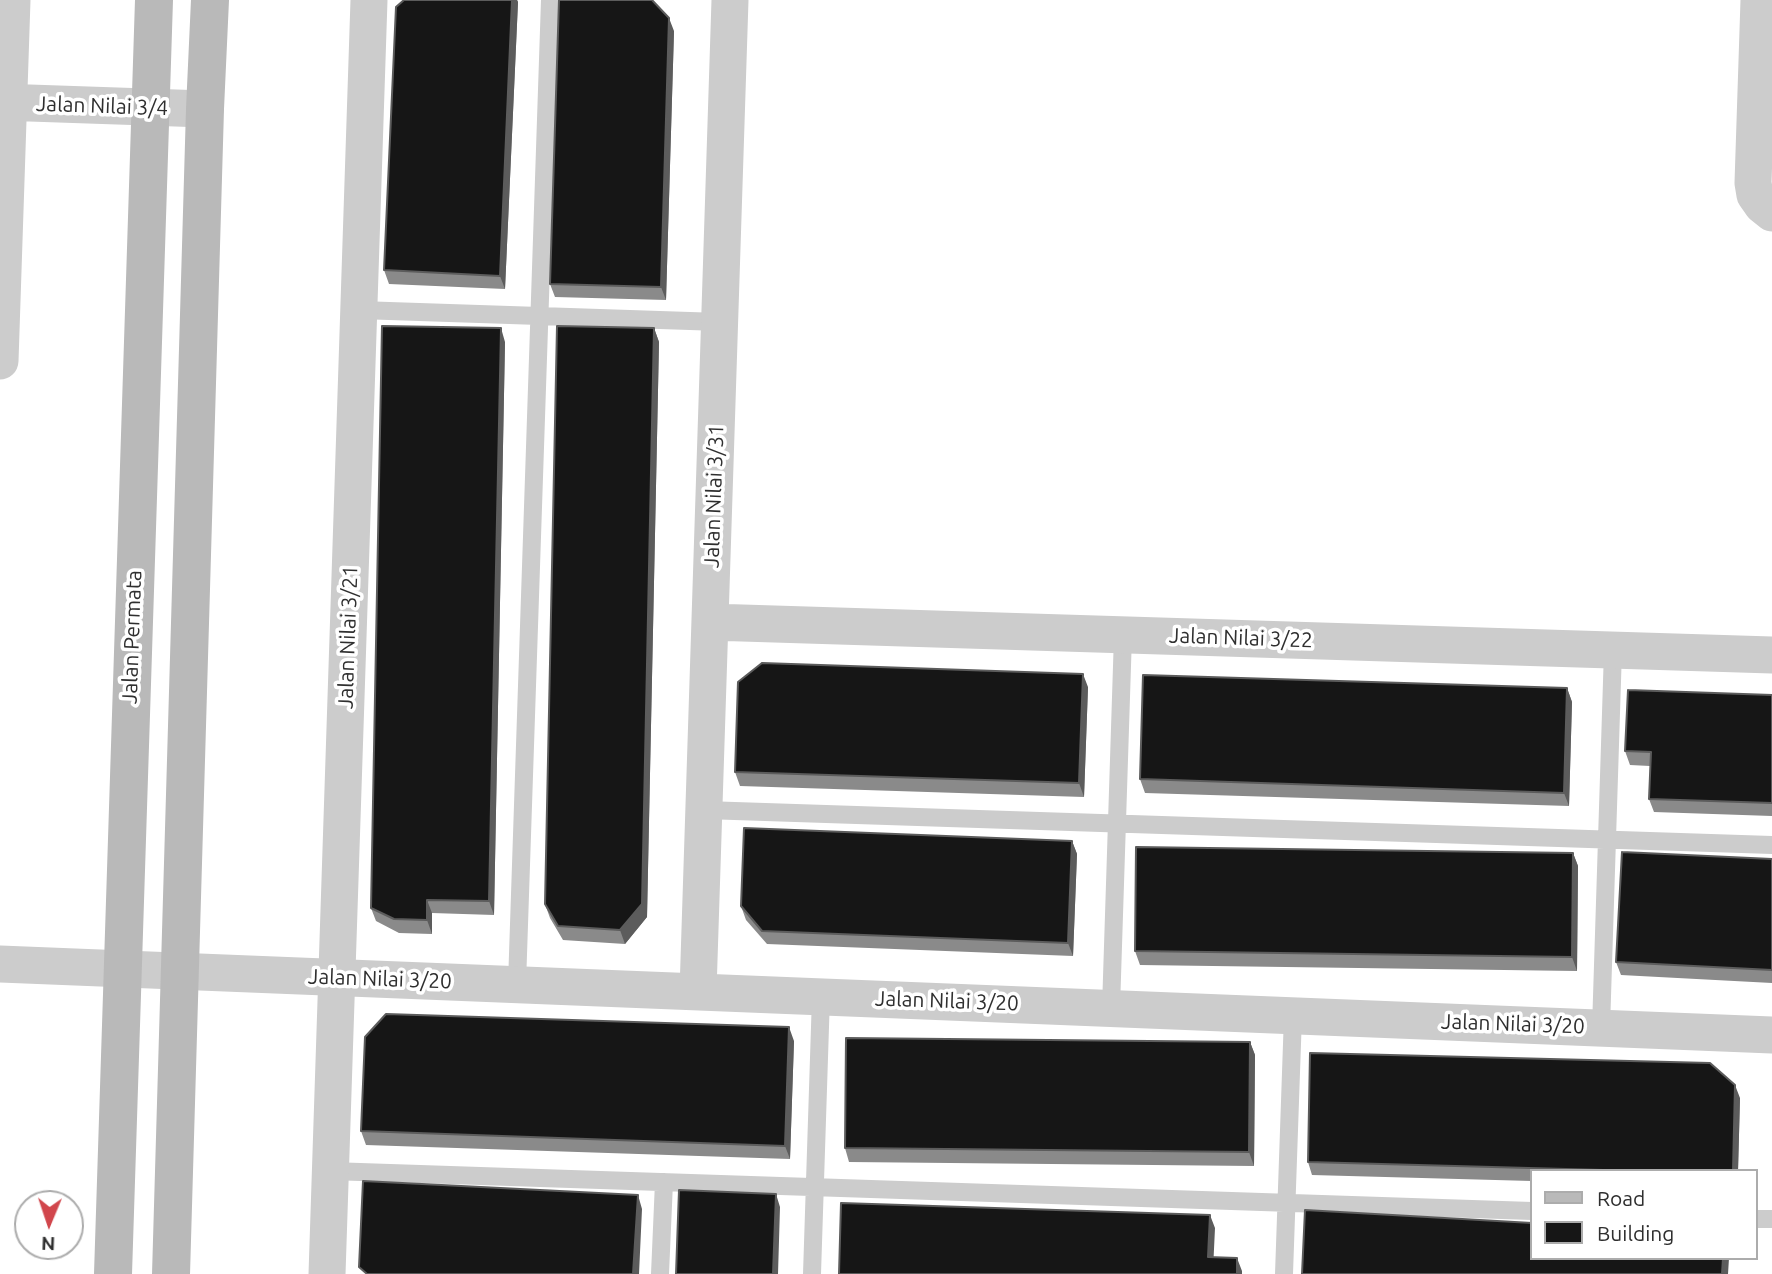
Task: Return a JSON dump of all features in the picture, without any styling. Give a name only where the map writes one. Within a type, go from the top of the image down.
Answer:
[{"type":"main road","name":"Jalan Permata","points":[[113,1274],[154,0]]},
{"type":"main road","points":[[171,1274],[210,0]]},
{"type":"street","points":[[0,361],[4,102],[12,0]]},
{"type":"street","name":"Jalan Nilai 3/21","points":[[327,1274],[369,0]]},
{"type":"street","name":"Jalan Nilai 3/31","points":[[698,992],[730,0]]},
{"type":"street","points":[[1759,0],[1753,183],[1755,195],[1772,213]]},
{"type":"street","name":"Jalan Nilai 3/4","points":[[4,102],[205,109]]},
{"type":"street","name":"Jalan Nilai 3/22","points":[[710,622],[1772,655]]},
{"type":"street","name":"Jalan Nilai 3/20","points":[[0,964],[1772,1035]]},
{"type":"lane","points":[[517,984],[550,0]]},
{"type":"lane","points":[[359,310],[720,322]]},
{"type":"lane","points":[[1111,1008],[1123,635]]},
{"type":"lane","points":[[1601,1028],[1613,650]]},
{"type":"lane","points":[[704,810],[1772,845]]},
{"type":"lane","points":[[812,1274],[821,996]]},
{"type":"lane","points":[[1284,1274],[1293,1015]]},
{"type":"lane","points":[[330,1171],[1530,1211]]},
{"type":"lane","points":[[660,1274],[664,1182]]},
{"type":"building","points":[[404,0],[512,0],[500,276],[384,270],[396,7]]},
{"type":"building","points":[[559,0],[652,0],[669,18],[661,287],[550,284]]},
{"type":"building","points":[[382,326],[501,328],[489,901],[427,900],[427,920],[394,919],[371,908]]},
{"type":"building","points":[[557,326],[654,328],[642,904],[620,930],[558,926],[545,904]]},
{"type":"building","points":[[762,663],[1083,674],[1079,783],[735,772],[738,682]]},
{"type":"building","points":[[1143,675],[1567,688],[1564,793],[1140,779]]},
{"type":"building","points":[[1628,690],[1772,695],[1772,803],[1649,799],[1651,752],[1625,751]]},
{"type":"building","points":[[744,828],[1072,841],[1068,943],[762,931],[741,906]]},
{"type":"building","points":[[1136,847],[1573,853],[1572,957],[1135,951]]},
{"type":"building","points":[[1622,852],[1772,859],[1772,970],[1616,962]]},
{"type":"building","points":[[386,1014],[789,1027],[785,1146],[361,1131],[365,1037]]},
{"type":"building","points":[[846,1038],[1250,1042],[1249,1152],[845,1148]]},
{"type":"building","points":[[1310,1053],[1710,1063],[1735,1085],[1733,1169],[1566,1169],[1308,1162]]},
{"type":"building","points":[[363,1181],[638,1195],[633,1274],[367,1274],[359,1267]]},
{"type":"building","points":[[679,1190],[776,1194],[773,1274],[676,1274]]},
{"type":"building","points":[[841,1203],[1210,1215],[1208,1257],[1237,1258],[1237,1274],[839,1274]]},
{"type":"building","points":[[1305,1210],[1530,1223],[1530,1260],[1723,1260],[1722,1274],[1302,1274]]}]
